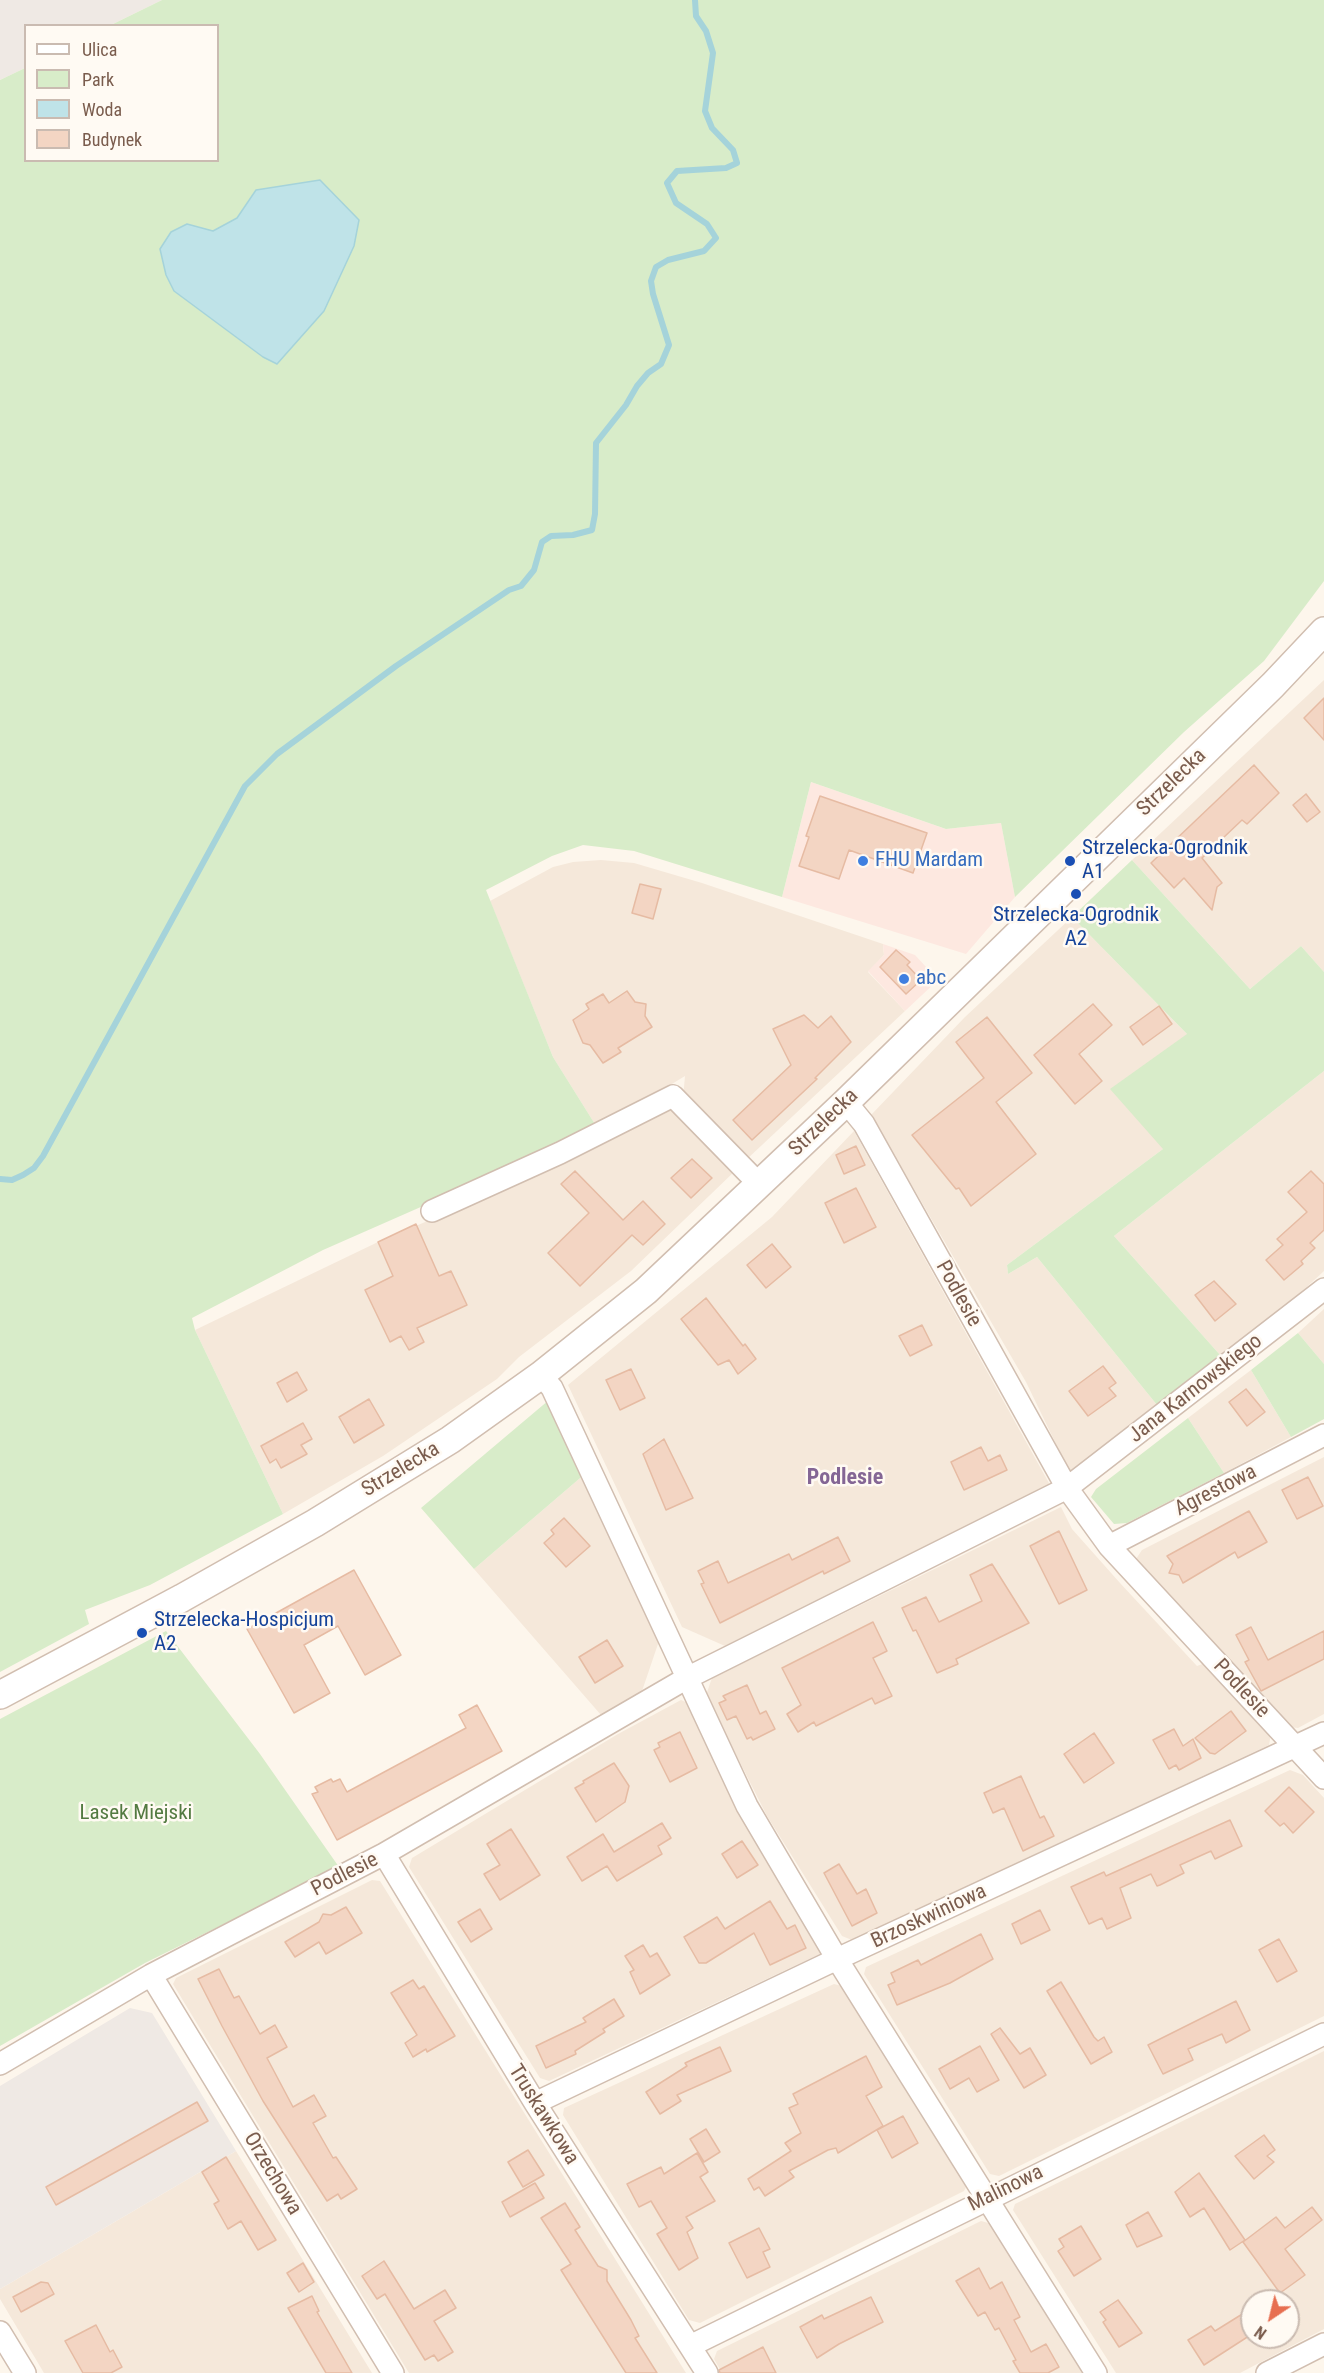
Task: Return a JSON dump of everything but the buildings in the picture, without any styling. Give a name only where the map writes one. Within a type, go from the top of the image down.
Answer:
[{"type":"street","name":"Strzelecka","points":[[0,1695],[182,1598],[315,1523],[450,1440],[541,1375],[645,1291],[846,1102],[1273,685],[1324,631]]},
{"type":"street","points":[[432,1211],[560,1154],[672,1096],[759,1184]]},
{"type":"street","name":"Podlesie","points":[[846,1102],[864,1125],[1067,1488],[1109,1546],[1324,1778]]},
{"type":"street","name":"Jana Karnowskiego","points":[[1067,1488],[1324,1289]]},
{"type":"street","points":[[541,1375],[552,1388],[747,1806],[837,1959],[1096,2373]]},
{"type":"street","name":"Agrestowa","points":[[1109,1546],[1324,1435]]},
{"type":"street","name":"Podlesie","points":[[0,2064],[151,1975],[384,1854],[687,1678],[1067,1488]]},
{"type":"street","name":"Brzoskwiniowa","points":[[535,2103],[837,1959],[1295,1749],[1324,1733]]},
{"type":"street","name":"Truskawkowa","points":[[384,1854],[535,2103],[707,2373]]},
{"type":"street","name":"Orzechowa","points":[[151,1975],[393,2373]]},
{"type":"street","name":"Malinowa","points":[[690,2346],[1324,2034]]},
{"type":"street","points":[[0,2332],[25,2373]]},
{"type":"street","points":[[1267,2373],[1324,2344]]},
{"type":"shaded area","points":[[0,0],[162,0],[113,24],[24,24],[24,68],[0,80]]},
{"type":"shaded area","points":[[1324,680],[1324,972],[1301,946],[1250,989],[1132,860]]},
{"type":"shaded area","points":[[811,782],[946,829],[1001,823],[1015,897],[966,954],[782,897]]},
{"type":"shaded area","points":[[601,860],[634,863],[702,883],[883,944],[884,955],[868,972],[905,1011],[746,1160],[683,1098],[685,1076],[598,1129],[553,1057],[490,901],[553,867],[573,862]]},
{"type":"shaded area","points":[[1072,917],[1187,1034],[1163,1149],[1007,1265],[1008,1274],[1037,1257],[1157,1405],[1070,1473],[1026,1382],[871,1115],[965,1017]]},
{"type":"shaded area","points":[[883,944],[915,955],[938,980],[905,1011],[868,971],[884,955]]},
{"type":"shaded area","points":[[1324,1071],[1324,1271],[1283,1309],[1221,1356],[1114,1236]]},
{"type":"shaded area","points":[[672,1103],[736,1170],[631,1271],[519,1357],[497,1379],[383,1456],[283,1514],[195,1330],[378,1242],[477,1200]]},
{"type":"shaded area","points":[[854,1131],[1050,1485],[725,1646],[682,1627],[568,1385],[772,1217]]},
{"type":"shaded area","points":[[1324,1309],[1324,1364],[1298,1333]]},
{"type":"shaded area","points":[[1251,1370],[1291,1437],[1224,1473],[1188,1418]]},
{"type":"shaded area","points":[[1324,1457],[1324,1714],[1298,1728],[1282,1726],[1134,1562],[1142,1550]]},
{"type":"shaded area","points":[[586,1473],[659,1641],[642,1691],[601,1715],[474,1569]]},
{"type":"shaded area","points":[[1061,1507],[1072,1529],[1120,1583],[1197,1666],[1205,1663],[1271,1734],[1269,1745],[852,1940],[842,1936],[767,1816],[706,1695],[712,1678]]},
{"type":"shaded area","points":[[681,1700],[688,1703],[822,1953],[549,2081],[540,2078],[409,1867],[412,1858],[618,1734]]},
{"type":"shaded area","points":[[1290,1770],[1303,1775],[1324,1798],[1324,2016],[999,2176],[990,2174],[864,1974],[866,1967]]},
{"type":"shaded area","points":[[372,1880],[380,1881],[686,2373],[409,2373],[173,1984],[176,1978]]},
{"type":"shaded area","points":[[834,1984],[842,1986],[967,2185],[964,2191],[700,2323],[689,2320],[563,2115],[564,2108]]},
{"type":"shaded area","points":[[130,2008],[152,2013],[236,2151],[0,2289],[0,2086]]},
{"type":"shaded area","points":[[1324,2051],[1324,2329],[1300,2342],[1300,2289],[1240,2289],[1240,2349],[1286,2349],[1240,2373],[1116,2373],[1013,2210],[1015,2204]]},
{"type":"shaded area","points":[[236,2151],[372,2373],[44,2373],[0,2299],[0,2289]]},
{"type":"shaded area","points":[[981,2221],[992,2224],[1087,2373],[722,2373],[714,2359],[717,2351]]},
{"type":"green space","points":[[162,0],[1324,0],[1324,581],[1264,661],[1184,732],[1015,897],[1001,823],[946,829],[811,782],[782,897],[634,851],[583,845],[552,856],[486,890],[553,1057],[598,1129],[323,1250],[192,1318],[195,1330],[283,1514],[150,1585],[85,1610],[89,1624],[0,1672],[0,80],[24,68],[24,162],[219,162],[219,24],[113,24]],"holes":[[[256,190],[277,364],[263,357],[174,291],[166,275],[187,224],[213,231],[237,218]]]},
{"type":"green space","points":[[1132,860],[1250,989],[1301,946],[1324,972],[1324,1071],[1114,1236],[1221,1356],[1157,1405],[1037,1257],[1008,1274],[1007,1265],[1163,1149],[1110,1089],[1187,1034],[1072,917]]},
{"type":"green space","points":[[1298,1333],[1324,1364],[1324,1419],[1291,1437],[1251,1370]]},
{"type":"green space","points":[[549,1400],[586,1473],[474,1569],[421,1508]]},
{"type":"green space","points":[[1188,1418],[1224,1473],[1127,1523],[1114,1524],[1091,1497],[1096,1489]]},
{"type":"green space","name":"Lasek Miejski","points":[[166,1631],[260,1754],[339,1867],[145,1963],[0,2046],[0,1719]]},
{"type":"water","points":[[320,180],[359,220],[354,246],[324,311],[277,364],[263,357],[174,291],[166,275],[160,249],[171,232],[187,224],[213,231],[237,218],[256,190]]},
{"type":"waterway","points":[[0,1179],[12,1180],[23,1175],[34,1168],[43,1156],[245,786],[277,754],[396,666],[509,590],[521,586],[534,570],[542,542],[551,536],[573,535],[592,530],[595,514],[596,443],[626,405],[637,386],[648,373],[661,364],[669,345],[653,294],[651,281],[656,267],[668,260],[704,251],[716,238],[707,224],[676,203],[667,183],[677,171],[726,168],[737,163],[733,150],[712,128],[705,111],[713,53],[706,31],[696,16],[695,0]]},
{"type":"place","name":"FHU Mardam","points":[[863,861]]},
{"type":"place","name":"Strzelecka-Ogrodnik A1","points":[[1070,861]]},
{"type":"place","name":"Strzelecka-Ogrodnik A2","points":[[1076,894]]},
{"type":"place","name":"abc","points":[[904,979]]},
{"type":"place","name":"Strzelecka-Hospicjum A2","points":[[142,1633]]},
{"type":"district","name":"Podlesie","points":[[845,1478]]}]
